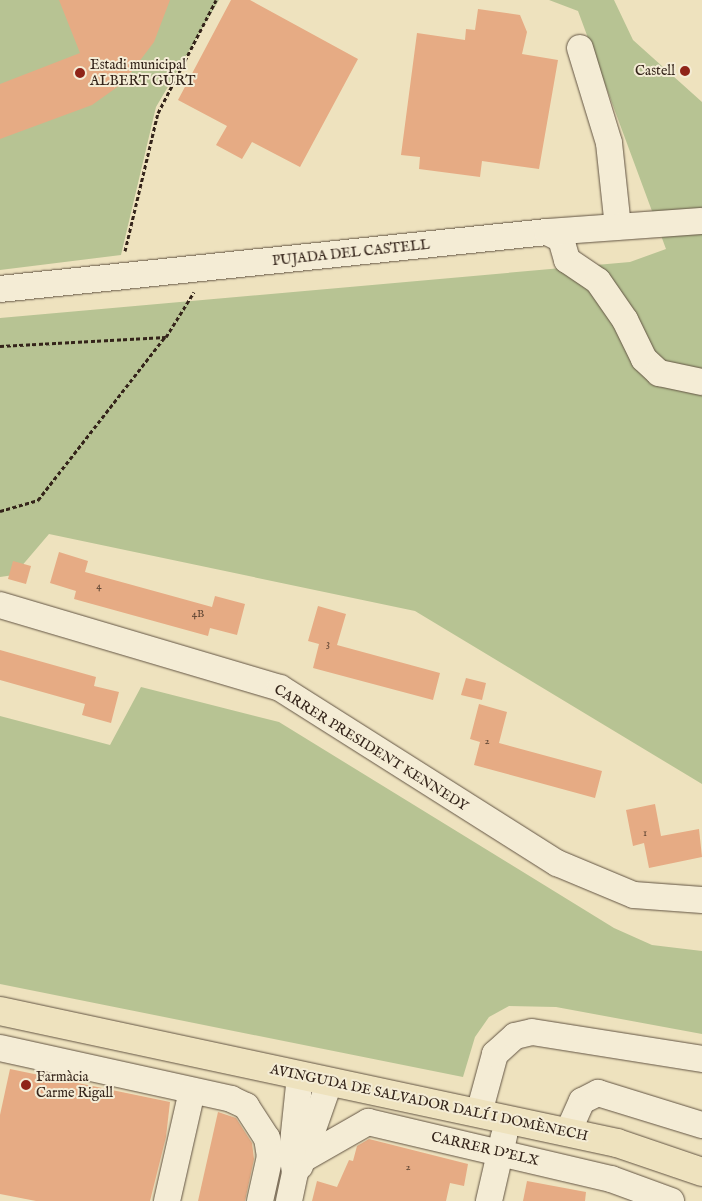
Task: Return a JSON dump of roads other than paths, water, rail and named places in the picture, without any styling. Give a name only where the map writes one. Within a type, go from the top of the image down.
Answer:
[{"type":"main road","name":"AVINGUDA DE SALVADOR DALÍ I DOMÈNECH","points":[[4,1014],[154,1043],[329,1083],[568,1132],[616,1144],[702,1172]]},
{"type":"street","points":[[580,48],[609,142],[618,227]]},
{"type":"street","name":"PUJADA DEL CASTELL","points":[[0,289],[547,232],[702,221]]},
{"type":"street","points":[[547,232],[561,239],[567,260],[598,282],[625,320],[644,359],[659,373],[702,382]]},
{"type":"street","name":"CARRER PRESIDENT KENNEDY","points":[[0,605],[280,688],[557,863],[634,895],[702,900]]},
{"type":"street","points":[[479,1113],[495,1054],[515,1036],[532,1032],[702,1059]]},
{"type":"street","points":[[147,1080],[154,1043]]},
{"type":"street","points":[[0,1048],[231,1099],[246,1106],[257,1119],[270,1156],[260,1201]]},
{"type":"street","points":[[300,1076],[292,1152],[300,1166]]},
{"type":"street","points":[[289,1201],[329,1083]]},
{"type":"street","points":[[167,1201],[192,1091]]},
{"type":"street","points":[[568,1132],[582,1100],[598,1093],[702,1125]]},
{"type":"street","points":[[489,1201],[508,1119]]},
{"type":"street","name":"CARRER D'ELX","points":[[300,1166],[368,1122],[610,1179],[671,1201]]},
{"type":"place","name":"Castell","points":[[685,71]]},
{"type":"place","name":"Estadi municipal ALBERT GURT","points":[[80,73]]},
{"type":"place","name":"Farmàcia Carme Rigall","points":[[26,1085]]}]
